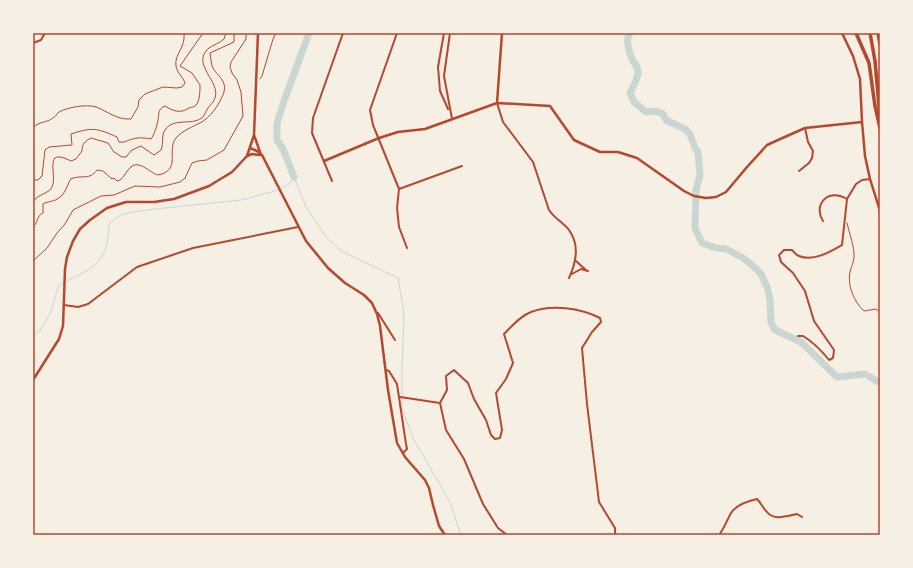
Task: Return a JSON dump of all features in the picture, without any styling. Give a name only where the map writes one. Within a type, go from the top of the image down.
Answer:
[{"type":"highway","points":[[856,33],[869,63],[875,106],[880,128]]},
{"type":"highway","points":[[870,33],[875,61],[880,121]]},
{"type":"highway","points":[[878,33],[880,45]]},
{"type":"street","points":[[33,43],[41,40],[46,33]]},
{"type":"street","points":[[33,380],[59,339],[63,326],[65,269],[67,257],[73,241],[80,229],[107,208],[126,202],[154,202],[174,199],[225,178],[239,166],[247,156],[254,135],[258,33]]},
{"type":"street","points":[[332,181],[312,133],[313,118],[343,33]]},
{"type":"street","points":[[397,33],[370,110],[373,125],[399,189],[397,208],[399,226],[407,248]]},
{"type":"street","points":[[444,33],[438,67],[439,85],[440,91],[450,112]]},
{"type":"street","points":[[450,33],[444,76],[452,120]]},
{"type":"street","points":[[502,33],[497,103],[503,122],[533,162],[549,210],[554,217],[569,230],[575,242],[576,261],[569,278],[574,272],[581,269],[588,271],[576,261]]},
{"type":"street","points":[[842,33],[853,56],[860,79],[865,156],[870,179],[880,211]]},
{"type":"street","points":[[324,161],[379,138],[398,132],[425,129],[497,103],[550,106],[574,140],[600,152],[618,152],[637,158],[684,191],[694,196],[706,198],[716,197],[726,192],[768,145],[805,128],[862,122]]},
{"type":"street","points":[[799,171],[809,163],[812,158],[813,151],[808,142],[805,128]]},
{"type":"street","points":[[254,135],[262,155],[306,241],[328,268],[345,283],[364,295],[372,303],[395,340]]},
{"type":"street","points":[[250,148],[262,155]]},
{"type":"street","points":[[247,156],[256,154],[262,155]]},
{"type":"street","points":[[399,189],[462,166]]},
{"type":"street","points":[[798,336],[803,336],[811,341],[829,360],[833,358],[834,350],[814,321],[805,291],[793,273],[781,262],[779,255],[784,250],[792,250],[799,256],[814,258],[842,245],[847,199],[856,184],[862,180],[870,179]]},
{"type":"street","points":[[823,221],[821,218],[821,208],[825,198],[833,194],[840,195],[847,199]]},
{"type":"street","points":[[64,305],[78,307],[88,304],[137,267],[165,256],[193,248],[298,227]]},
{"type":"street","points":[[372,303],[378,314],[385,370],[397,443],[402,453],[425,480],[429,488],[440,526],[445,535]]},
{"type":"street","points":[[507,535],[498,528],[483,504],[464,459],[446,430],[440,403],[447,390],[446,376],[454,370],[468,383],[486,420],[491,435],[494,439],[500,438],[502,430],[496,394],[514,363],[504,334],[516,322],[530,312],[548,308],[565,308],[587,312],[600,318],[601,322],[592,332],[582,348],[599,502],[615,528],[615,535]]},
{"type":"street","points":[[385,370],[389,371],[397,384],[407,449],[402,453]]},
{"type":"street","points":[[399,397],[440,403]]},
{"type":"street","points":[[719,535],[725,528],[732,511],[748,500],[756,499],[762,504],[767,512],[773,516],[780,517],[797,514],[802,517]]},
{"type":"path","points":[[33,127],[39,122],[53,118],[58,112],[72,107],[95,107],[124,120],[131,119],[138,106],[139,100],[145,94],[163,87],[182,87],[185,83],[183,77],[178,71],[176,62],[184,44],[184,33]]},
{"type":"path","points":[[178,71],[203,33]]},
{"type":"path","points":[[33,202],[36,198],[51,189],[53,186],[54,172],[52,165],[54,159],[57,157],[71,161],[76,159],[82,151],[85,141],[91,138],[108,143],[114,152],[122,157],[126,157],[132,150],[141,146],[154,155],[162,150],[163,135],[168,126],[175,122],[196,121],[202,118],[216,96],[213,83],[203,65],[204,55],[209,48],[224,39],[226,33]]},
{"type":"path","points":[[33,227],[39,216],[43,213],[44,202],[53,201],[60,198],[67,189],[70,179],[90,177],[98,170],[103,171],[117,181],[120,180],[130,168],[136,165],[140,165],[158,175],[167,172],[173,161],[173,147],[176,138],[189,128],[204,120],[219,104],[224,92],[224,87],[222,77],[214,69],[210,53],[234,42],[234,33]]},
{"type":"path","points":[[33,261],[47,248],[65,224],[73,210],[101,196],[114,195],[135,186],[160,187],[180,182],[185,178],[192,163],[208,160],[224,150],[243,116],[241,92],[230,67],[231,62],[246,39],[246,33]]},
{"type":"path","points":[[256,84],[262,76],[276,33]]},
{"type":"path","points":[[33,180],[38,180],[42,176],[45,150],[49,148],[72,145],[72,134],[93,128],[117,137],[119,142],[125,143],[132,139],[141,138],[151,139],[156,129],[162,107],[165,106],[173,111],[181,112],[194,106],[198,102],[200,85],[192,73],[180,66]]},
{"type":"path","points":[[846,217],[854,257],[850,270],[849,281],[853,293],[858,306],[864,311],[876,309],[880,312]]},
{"type":"waterway","points":[[294,177],[283,149],[277,140],[277,123],[309,33]]},
{"type":"waterway","points":[[630,33],[628,47],[638,72],[630,93],[634,102],[646,112],[656,111],[663,114],[666,120],[685,129],[690,134],[698,152],[700,175],[696,190],[695,228],[702,243],[716,248],[726,249],[743,258],[761,274],[767,287],[770,299],[771,323],[775,330],[801,342],[837,377],[865,374],[880,383]]},
{"type":"waterway","points":[[33,337],[43,327],[47,320],[59,285],[96,264],[106,249],[109,224],[120,215],[155,209],[242,200],[278,190],[289,184],[294,177],[306,207],[327,238],[341,251],[398,278],[404,314],[402,409],[414,440],[449,500],[461,535]]}]
